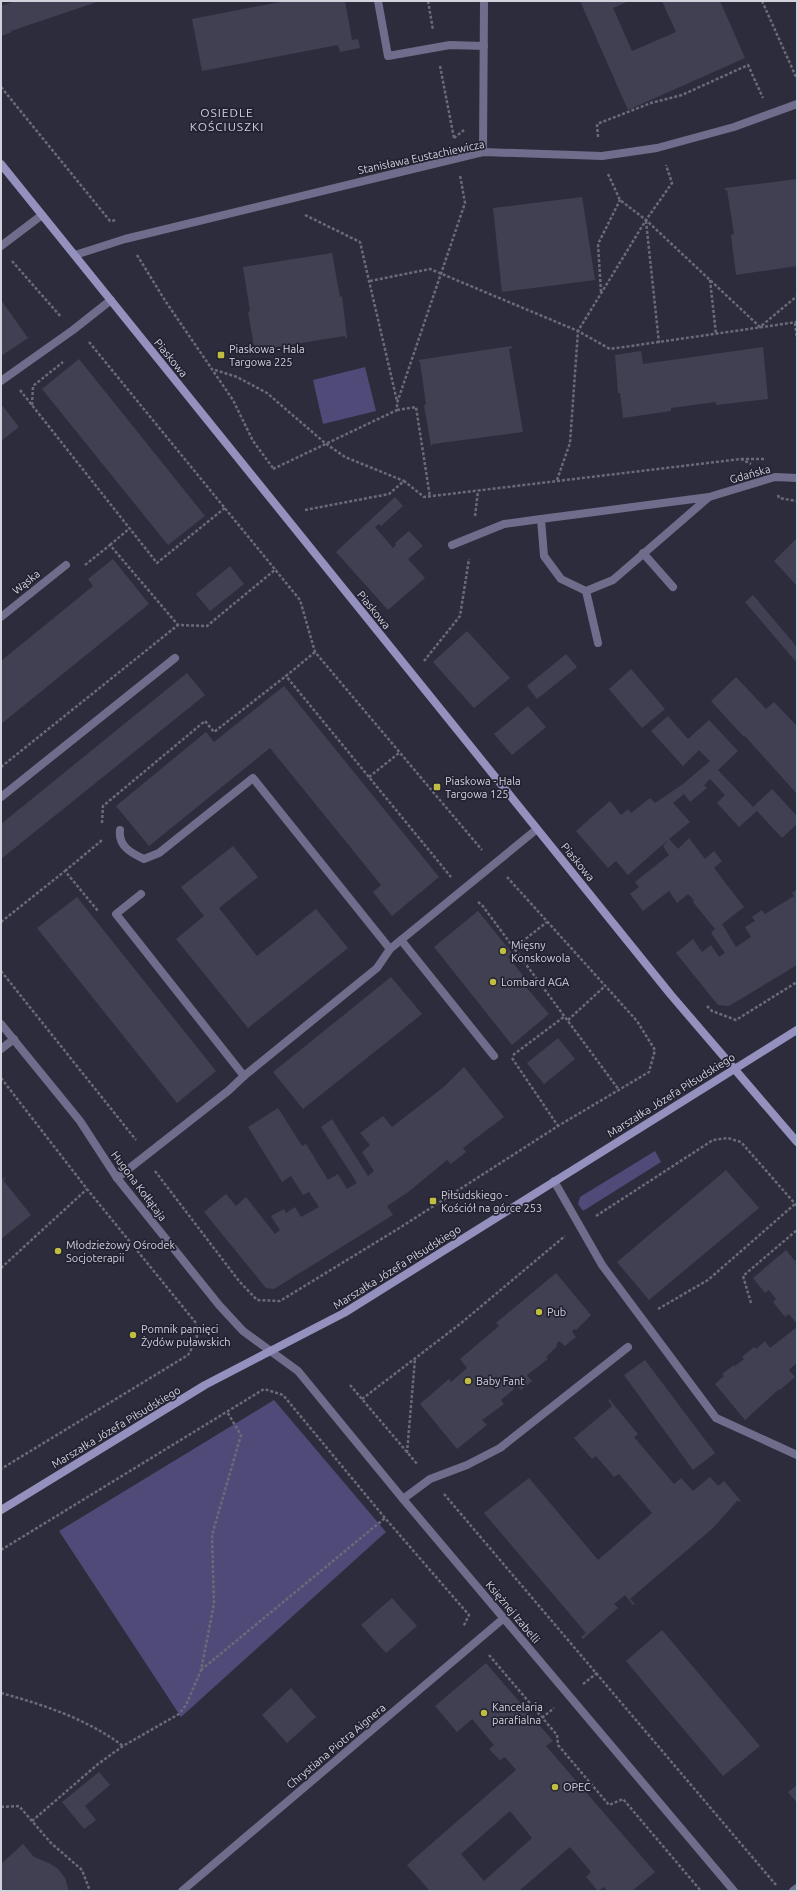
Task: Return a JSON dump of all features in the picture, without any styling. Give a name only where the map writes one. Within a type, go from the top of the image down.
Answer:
[{"type":"main road","name":"Piaskowa","points":[[1,164],[671,995],[797,1142]]},
{"type":"main road","name":"Marszałka Józefa Piłsudskiego","points":[[1,1510],[205,1385],[344,1313],[797,1030]]},
{"type":"street","points":[[378,1],[388,56],[450,45],[484,46]]},
{"type":"street","points":[[483,152],[484,1]]},
{"type":"street","name":"Stanisława Eustachiewicza","points":[[75,254],[125,239],[483,152],[602,156],[641,150],[711,134],[797,104]]},
{"type":"street","points":[[1,246],[42,215]]},
{"type":"street","points":[[1,381],[73,330],[111,300]]},
{"type":"street","name":"Gdańska","points":[[709,497],[775,477],[797,478]]},
{"type":"street","points":[[452,545],[504,524],[709,497]]},
{"type":"street","points":[[541,519],[544,556],[561,579],[586,591],[613,580],[709,497]]},
{"type":"street","points":[[643,553],[673,587]]},
{"type":"street","name":"Wąska","points":[[1,616],[66,565]]},
{"type":"street","points":[[586,591],[598,643]]},
{"type":"street","points":[[1,797],[175,658]]},
{"type":"street","points":[[120,830],[119,836],[127,851],[144,859],[159,853],[253,778],[390,949]]},
{"type":"street","points":[[117,1178],[228,1091],[244,1076],[377,968],[390,949],[537,829]]},
{"type":"street","points":[[141,894],[116,914],[244,1076]]},
{"type":"street","points":[[401,940],[494,1056]]},
{"type":"street","name":"Hugona Kołłątaja","points":[[1,1024],[80,1121],[117,1178],[219,1305],[243,1331],[272,1351]]},
{"type":"street","points":[[1,1049],[14,1039]]},
{"type":"street","points":[[554,1181],[602,1265],[643,1318],[716,1418],[797,1455]]},
{"type":"street","points":[[403,1499],[430,1479],[467,1465],[500,1448],[628,1347]]},
{"type":"street","name":"Księżnej Izabelli","points":[[272,1351],[298,1371],[403,1499],[734,1891]]},
{"type":"street","name":"Chrystiana Piotra Aignera","points":[[182,1891],[504,1618]]},
{"type":"street","points":[[793,1891],[797,1888]]},
{"type":"path","points":[[428,1],[454,138]]},
{"type":"path","points":[[762,1],[797,79]]},
{"type":"path","points":[[598,138],[597,124],[651,102],[682,95],[748,65],[764,99]]},
{"type":"path","points":[[1,87],[110,221]]},
{"type":"path","points":[[659,166],[673,163]]},
{"type":"path","points":[[557,480],[570,443],[578,331],[646,220],[672,183],[666,164]]},
{"type":"path","points":[[607,172],[614,172]]},
{"type":"path","points":[[453,177],[468,174]]},
{"type":"path","points":[[397,403],[465,203],[460,175]]},
{"type":"path","points":[[609,177],[620,200],[646,220],[760,327]]},
{"type":"path","points":[[601,292],[598,244],[620,200]]},
{"type":"path","points":[[310,212],[302,214],[360,242],[397,403],[397,410]]},
{"type":"path","points":[[646,220],[659,343]]},
{"type":"path","points":[[144,253],[137,254],[166,302],[214,370],[233,400],[253,440],[278,474]]},
{"type":"path","points":[[1,971],[143,1148],[158,1176],[242,1285],[257,1300],[280,1301],[401,1227],[558,1126],[649,1072],[655,1050],[637,1022],[495,863],[473,842],[315,652],[300,600],[226,507],[88,342],[73,330],[11,260]]},
{"type":"path","points":[[370,281],[430,269],[578,331],[610,349],[796,322],[797,339]]},
{"type":"path","points":[[709,280],[716,334]]},
{"type":"path","points":[[760,327],[797,296]]},
{"type":"path","points":[[82,347],[88,342]]},
{"type":"path","points":[[32,405],[33,386],[64,362]]},
{"type":"path","points":[[214,370],[238,377],[267,394],[325,443],[345,457],[404,481],[424,497],[741,459],[775,477],[779,498],[797,501]]},
{"type":"path","points":[[8,375],[157,563],[226,507]]},
{"type":"path","points":[[273,468],[397,410],[416,407],[430,497]]},
{"type":"path","points":[[305,510],[389,494],[404,481]]},
{"type":"path","points":[[300,504],[308,516]]},
{"type":"path","points":[[66,565],[76,572],[130,528]]},
{"type":"path","points":[[110,544],[178,625]]},
{"type":"path","points":[[419,656],[424,662],[460,616]]},
{"type":"path","points":[[102,827],[103,806],[205,721],[214,732],[315,652]]},
{"type":"path","points":[[286,676],[462,890],[482,905],[619,1090]]},
{"type":"path","points":[[369,777],[399,753]]},
{"type":"path","points":[[1,922],[101,841],[101,834]]},
{"type":"path","points":[[65,871],[98,911],[116,914]]},
{"type":"path","points":[[514,948],[547,922]]},
{"type":"path","points":[[702,1000],[712,1011],[736,1020],[797,982]]},
{"type":"path","points":[[568,1020],[605,986]]},
{"type":"path","points":[[494,1056],[511,1057],[565,1016]]},
{"type":"path","points":[[511,1057],[558,1126]]},
{"type":"path","points":[[1,1078],[87,1189],[196,1323],[197,1339],[188,1355],[1,1469]]},
{"type":"path","points":[[362,1399],[460,1324],[558,1241],[713,1140],[728,1138],[741,1142],[796,1205],[708,1280],[643,1318]]},
{"type":"path","points":[[1,1268],[87,1189]]},
{"type":"path","points":[[751,1303],[743,1276],[797,1230]]},
{"type":"path","points":[[407,1453],[415,1359]]},
{"type":"path","points":[[350,1385],[407,1453],[430,1479],[438,1485],[780,1891]]},
{"type":"path","points":[[1,1550],[264,1389],[283,1395],[385,1518],[469,1614],[462,1628],[484,1654],[488,1653],[557,1735],[558,1745],[610,1805],[623,1799],[701,1891]]},
{"type":"path","points":[[32,1821],[98,1764],[123,1746],[180,1714],[186,1705],[201,1670],[214,1604],[212,1535],[241,1435],[227,1412]]},
{"type":"path","points":[[201,1670],[385,1518]]},
{"type":"path","points":[[1,1693],[40,1704],[88,1724],[108,1734],[123,1746]]},
{"type":"path","points":[[1,1807],[19,1806],[52,1843],[82,1870],[90,1891]]},
{"type":"shaded area","points":[[365,367],[376,411],[323,424],[313,380]]},
{"type":"shaded area","points":[[655,1151],[661,1162],[583,1211],[578,1204],[580,1197]]},
{"type":"shaded area","points":[[274,1400],[386,1532],[181,1717],[59,1531]]},
{"type":"building","points":[[15,1],[100,1],[11,31],[12,32],[1,36],[1,6]]},
{"type":"building","points":[[285,1],[345,1],[352,40],[358,39],[360,48],[340,52],[338,45],[202,71],[192,19]]},
{"type":"building","points":[[580,1],[629,1],[613,8],[632,51],[676,32],[662,1],[720,1],[745,58],[628,110]]},
{"type":"building","points":[[797,179],[797,266],[736,275],[731,235],[734,234],[727,190],[725,190],[725,188]]},
{"type":"building","points":[[582,197],[595,280],[502,292],[493,208]]},
{"type":"building","points":[[332,253],[340,297],[342,296],[347,338],[345,338],[345,336],[257,350],[257,352],[255,352],[248,312],[250,311],[243,267]]},
{"type":"building","points":[[1,300],[28,338],[1,356]]},
{"type":"building","points":[[511,346],[512,348],[509,349],[523,432],[433,444],[431,446],[424,405],[426,404],[420,362],[418,360]]},
{"type":"building","points":[[763,347],[768,399],[716,405],[716,402],[671,408],[671,411],[623,418],[620,393],[618,393],[615,355],[641,351],[643,364]]},
{"type":"building","points":[[79,359],[205,516],[168,545],[42,389]]},
{"type":"building","points":[[1,404],[19,427],[1,441]]},
{"type":"building","points":[[395,497],[403,506],[381,526],[379,524],[375,527],[393,548],[396,545],[395,543],[409,531],[423,546],[408,559],[425,578],[388,610],[336,552]]},
{"type":"building","points":[[797,538],[797,586],[774,561]]},
{"type":"building","points":[[113,559],[149,604],[1,724],[1,661],[93,586],[88,579]]},
{"type":"building","points":[[230,566],[244,584],[210,611],[196,594]]},
{"type":"building","points":[[753,595],[797,647],[797,663],[745,602]]},
{"type":"building","points":[[467,631],[510,678],[474,708],[433,662]]},
{"type":"building","points":[[566,654],[577,667],[537,699],[527,686]]},
{"type":"building","points":[[631,669],[665,709],[642,728],[609,689]]},
{"type":"building","points":[[187,673],[205,695],[1,859],[1,824]]},
{"type":"building","points":[[736,677],[766,709],[774,702],[797,726],[797,794],[711,701]]},
{"type":"building","points":[[284,686],[439,877],[392,916],[373,892],[381,885],[270,748],[149,846],[116,806],[206,732],[214,742]]},
{"type":"building","points":[[528,706],[546,727],[512,755],[494,734]]},
{"type":"building","points":[[668,716],[688,739],[709,720],[738,751],[718,770],[753,807],[772,789],[797,816],[797,824],[782,838],[757,811],[739,827],[717,803],[725,795],[710,779],[704,785],[707,788],[690,802],[684,794],[673,803],[690,822],[628,875],[616,861],[608,868],[576,831],[610,801],[621,815],[628,809],[631,813],[650,798],[655,803],[683,784],[710,761],[699,750],[683,766],[651,731]]},
{"type":"building","points":[[689,838],[705,859],[714,851],[722,861],[714,868],[744,907],[722,924],[736,947],[751,937],[745,927],[755,921],[752,917],[762,910],[765,914],[794,896],[792,893],[797,889],[797,965],[729,1006],[718,1005],[676,953],[693,939],[702,952],[711,945],[719,957],[725,953],[711,933],[715,929],[693,902],[694,900],[688,894],[677,903],[669,891],[643,911],[630,894],[639,887],[635,882],[669,855],[663,846],[669,839],[678,849]]},
{"type":"building","points":[[233,846],[258,877],[219,908],[257,956],[316,909],[348,948],[248,1028],[176,939],[204,916],[181,887]]},
{"type":"building","points":[[77,897],[216,1071],[177,1103],[37,928]]},
{"type":"building","points":[[478,911],[512,953],[508,957],[530,984],[526,987],[549,1014],[512,1045],[434,947]]},
{"type":"building","points":[[391,977],[422,1014],[303,1109],[273,1072]]},
{"type":"building","points":[[558,1038],[575,1059],[544,1084],[527,1063]]},
{"type":"building","points":[[464,1067],[504,1117],[463,1148],[466,1152],[451,1164],[447,1160],[407,1193],[387,1206],[393,1215],[274,1289],[266,1288],[204,1212],[226,1194],[236,1206],[246,1197],[275,1234],[280,1230],[271,1216],[284,1209],[286,1213],[295,1207],[301,1217],[319,1207],[309,1192],[303,1195],[291,1176],[282,1182],[248,1127],[278,1108],[302,1146],[306,1144],[328,1180],[338,1174],[347,1189],[357,1183],[321,1127],[332,1119],[368,1176],[374,1171],[362,1152],[370,1145],[360,1133],[383,1116],[392,1127],[445,1086]]},
{"type":"building","points":[[726,1170],[759,1208],[649,1300],[617,1262]]},
{"type":"building","points":[[5,1177],[6,1178],[3,1180],[31,1215],[1,1239],[1,1180]]},
{"type":"building","points":[[786,1250],[795,1261],[797,1259],[797,1324],[789,1314],[785,1317],[773,1302],[776,1299],[769,1290],[765,1293],[753,1278]]},
{"type":"building","points":[[556,1273],[591,1315],[576,1330],[574,1329],[572,1332],[576,1337],[565,1346],[559,1341],[556,1345],[557,1346],[546,1357],[548,1359],[527,1375],[532,1381],[521,1390],[516,1385],[513,1387],[514,1389],[501,1400],[504,1404],[482,1420],[487,1425],[457,1449],[420,1404],[449,1379],[451,1382],[467,1368],[460,1359],[499,1326],[496,1323]]},
{"type":"building","points":[[797,1327],[797,1363],[789,1370],[795,1377],[780,1390],[779,1389],[745,1420],[715,1384],[724,1376],[722,1374],[744,1359],[742,1357],[754,1347],[756,1349],[765,1341],[770,1348]]},
{"type":"building","points":[[645,1360],[715,1453],[693,1470],[624,1375]]},
{"type":"building","points":[[609,1399],[638,1434],[634,1437],[674,1484],[681,1478],[693,1491],[710,1477],[718,1486],[724,1481],[741,1501],[739,1502],[738,1500],[713,1528],[630,1599],[635,1604],[633,1605],[625,1595],[614,1604],[618,1608],[583,1639],[581,1637],[586,1633],[484,1513],[529,1478],[598,1560],[652,1513],[619,1474],[614,1477],[596,1456],[592,1459],[574,1438],[612,1406],[608,1400]]},
{"type":"building","points":[[392,1598],[417,1626],[386,1653],[361,1625]]},
{"type":"building","points":[[662,1630],[760,1746],[723,1776],[626,1661]]},
{"type":"building","points":[[486,1663],[553,1741],[546,1746],[655,1872],[632,1891],[607,1891],[604,1887],[598,1891],[586,1877],[591,1872],[570,1847],[519,1891],[430,1891],[407,1865],[516,1770],[505,1757],[500,1760],[489,1749],[494,1745],[472,1719],[457,1732],[435,1706]],"holes":[[[510,1811],[532,1838],[484,1881],[461,1854]]]},
{"type":"building","points":[[291,1688],[316,1717],[287,1743],[262,1715]]},
{"type":"building","points":[[99,1772],[110,1785],[85,1806],[96,1820],[84,1829],[62,1802]]},
{"type":"building","points":[[797,1785],[797,1803],[788,1792]]},
{"type":"building","points":[[23,1844],[34,1857],[49,1863],[58,1869],[65,1878],[69,1891],[1,1891],[1,1864]]},
{"type":"place","name":"Piaskowa - Hala Targowa 225","points":[[221,355]]},
{"type":"place","name":"Piaskowa - Hala Targowa 125","points":[[437,787]]},
{"type":"place","name":"Mięsny Konskowola","points":[[503,951]]},
{"type":"place","name":"Lombard AGA","points":[[493,982]]},
{"type":"place","name":"Piłsudskiego - Kościół na górce 253","points":[[433,1201]]},
{"type":"place","name":"Młodzieżowy Ośrodek Socjoterapii","points":[[58,1251]]},
{"type":"place","name":"Pub","points":[[539,1312]]},
{"type":"place","name":"Pomnik pamięci Żydów puławskich","points":[[133,1335]]},
{"type":"place","name":"Baby Fant","points":[[468,1381]]},
{"type":"place","name":"Kancelaria parafialna","points":[[484,1713]]},
{"type":"place","name":"OPEC","points":[[555,1787]]},
{"type":"district","name":"OSIEDLE KOŚCIUSZKI","points":[[227,119]]}]
